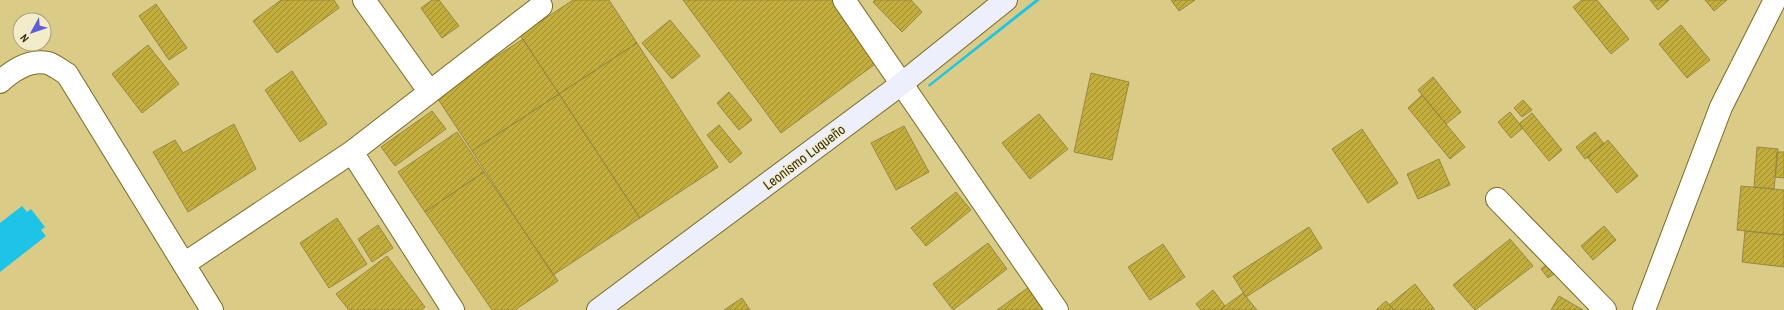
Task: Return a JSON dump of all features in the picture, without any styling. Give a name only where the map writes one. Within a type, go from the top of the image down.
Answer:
[{"type":"street","points":[[364,0],[429,91]]},
{"type":"street","points":[[844,0],[900,85],[1056,310]]},
{"type":"street","name":"Leonismo Luqueño","points":[[598,310],[900,85],[1006,0]]},
{"type":"street","points":[[1644,310],[1721,107],[1775,0]]},
{"type":"street","points":[[184,264],[352,152],[429,91],[541,6]]},
{"type":"street","points":[[0,82],[12,72],[30,63],[48,63],[67,74],[212,310]]},
{"type":"street","points":[[352,152],[453,310]]},
{"type":"street","points":[[1497,200],[1605,310]]},
{"type":"water","points":[[1035,0],[1040,0],[929,87],[928,85]]},
{"type":"water","points":[[22,206],[27,212],[31,209],[45,227],[41,230],[46,236],[0,272],[0,223]]},
{"type":"building","points":[[281,0],[334,0],[339,8],[277,53],[253,21]]},
{"type":"building","points":[[432,0],[439,0],[459,26],[442,38],[421,8]]},
{"type":"building","points":[[573,0],[609,0],[637,43],[559,94],[520,35]]},
{"type":"building","points":[[683,0],[838,0],[882,59],[781,133]]},
{"type":"building","points":[[875,0],[911,0],[922,12],[902,32],[873,2]]},
{"type":"building","points":[[1171,0],[1195,0],[1179,11]]},
{"type":"building","points":[[1582,0],[1597,0],[1629,39],[1611,54],[1573,7]]},
{"type":"building","points":[[1650,0],[1669,0],[1658,10]]},
{"type":"building","points":[[1705,0],[1727,0],[1714,11]]},
{"type":"building","points":[[156,4],[187,48],[169,60],[139,16]]},
{"type":"building","points":[[670,20],[700,56],[672,79],[642,43]]},
{"type":"building","points":[[1681,25],[1710,60],[1687,78],[1659,44]]},
{"type":"building","points":[[523,39],[559,94],[472,151],[436,96]]},
{"type":"building","points":[[637,43],[718,167],[640,218],[559,94]]},
{"type":"building","points":[[148,45],[179,84],[142,113],[112,74]]},
{"type":"building","points":[[292,71],[327,124],[300,142],[265,90]]},
{"type":"building","points":[[1091,73],[1129,82],[1112,160],[1074,152]]},
{"type":"building","points":[[1433,77],[1461,112],[1446,124],[1418,90]]},
{"type":"building","points":[[729,92],[752,120],[739,130],[717,103]]},
{"type":"building","points":[[559,94],[640,218],[553,275],[472,151]]},
{"type":"building","points":[[1422,95],[1465,147],[1450,159],[1408,108]]},
{"type":"building","points":[[1523,100],[1532,110],[1522,117],[1514,108]]},
{"type":"building","points":[[432,111],[446,129],[395,166],[381,147]]},
{"type":"building","points":[[1510,112],[1523,128],[1511,138],[1498,122]]},
{"type":"building","points":[[1532,113],[1562,150],[1549,161],[1519,124]]},
{"type":"building","points":[[1039,114],[1068,149],[1030,179],[1002,143]]},
{"type":"building","points":[[234,124],[256,169],[188,212],[153,152],[175,140],[183,153]]},
{"type":"building","points":[[719,125],[742,153],[730,163],[707,135]]},
{"type":"building","points":[[904,126],[929,172],[896,190],[871,143]]},
{"type":"building","points":[[1362,129],[1398,183],[1368,203],[1332,149]]},
{"type":"building","points":[[457,132],[484,172],[425,212],[398,172]]},
{"type":"building","points":[[1595,132],[1604,144],[1585,159],[1576,147]]},
{"type":"building","points":[[1608,140],[1638,176],[1617,193],[1587,157]]},
{"type":"building","points":[[1757,147],[1778,149],[1774,189],[1754,187]]},
{"type":"building","points":[[1777,152],[1784,152],[1784,178],[1775,177]]},
{"type":"building","points":[[1439,159],[1450,185],[1418,199],[1407,174]]},
{"type":"building","points":[[484,172],[558,281],[515,310],[492,310],[425,212]]},
{"type":"building","points":[[1741,186],[1784,190],[1784,235],[1737,230]]},
{"type":"building","points":[[956,192],[971,210],[926,246],[911,228]]},
{"type":"building","points":[[337,218],[367,264],[329,288],[300,243]]},
{"type":"building","points":[[378,225],[393,248],[372,262],[358,239]]},
{"type":"building","points":[[1604,226],[1616,240],[1593,260],[1581,246]]},
{"type":"building","points":[[1309,227],[1322,248],[1246,297],[1233,276]]},
{"type":"building","points":[[1745,231],[1784,235],[1784,267],[1742,262]]},
{"type":"building","points":[[1510,239],[1533,266],[1475,310],[1453,285]]},
{"type":"building","points":[[988,243],[1007,269],[953,310],[933,284]]},
{"type":"building","points":[[1163,244],[1185,277],[1150,300],[1128,267]]},
{"type":"building","points":[[387,256],[425,307],[421,310],[349,310],[336,294]]},
{"type":"building","points":[[1550,262],[1557,272],[1548,278],[1541,269]]},
{"type":"building","points":[[1415,284],[1435,310],[1394,310],[1389,305]]},
{"type":"building","points":[[1029,287],[1045,310],[997,310]]},
{"type":"building","points":[[1213,290],[1225,306],[1221,310],[1201,310],[1196,304]]},
{"type":"building","points":[[1243,293],[1257,310],[1221,310],[1225,306]]},
{"type":"building","points":[[1559,296],[1583,310],[1551,310]]},
{"type":"building","points":[[742,298],[750,310],[724,310]]},
{"type":"building","points":[[1386,301],[1394,310],[1376,310]]}]
